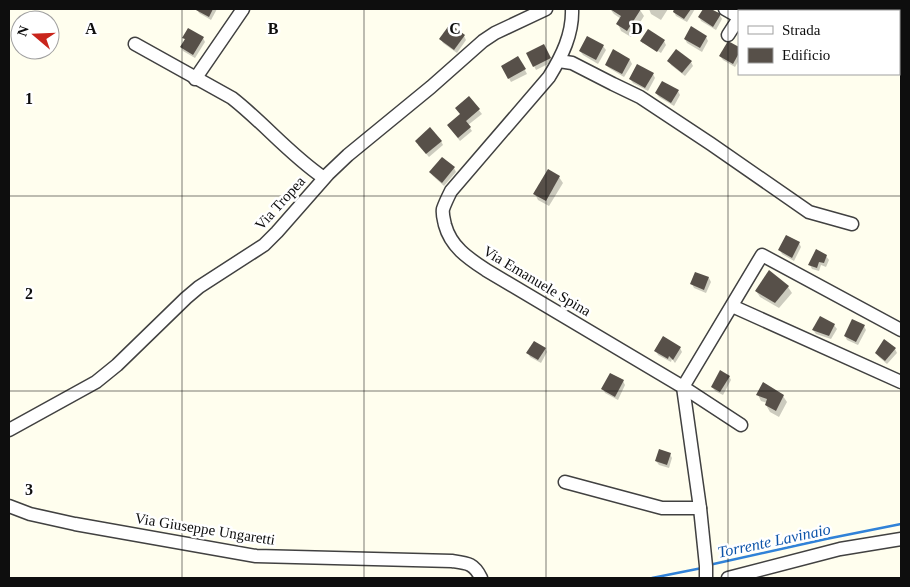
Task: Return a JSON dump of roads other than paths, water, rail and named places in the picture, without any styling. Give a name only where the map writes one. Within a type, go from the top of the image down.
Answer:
[{"type":"street","points":[[195,78],[243,9]]},
{"type":"street","name":"Via Tropea","points":[[9,430],[96,382],[117,365],[199,287],[264,245],[348,154],[431,87],[483,41],[495,33],[546,9]]},
{"type":"street","name":"Via Emanuele Spina","points":[[572,9],[569,36],[559,61],[549,77],[450,191],[442,212],[448,234],[455,245],[468,258],[486,270],[683,387],[741,425]]},
{"type":"street","points":[[725,9],[738,17]]},
{"type":"street","points":[[728,34],[738,19]]},
{"type":"street","points":[[135,44],[232,98],[310,168],[324,178]]},
{"type":"street","points":[[559,61],[572,63],[640,97],[809,212],[852,224]]},
{"type":"street","points":[[706,578],[700,508],[683,387],[762,255],[901,330]]},
{"type":"street","points":[[732,306],[901,382]]},
{"type":"street","points":[[565,482],[662,508],[700,508]]},
{"type":"street","name":"Via Giuseppe Ungaretti","points":[[9,506],[30,514],[75,524],[256,556],[461,562],[477,569],[481,578]]},
{"type":"street","points":[[728,578],[840,549],[901,539]]},
{"type":"waterway","name":"Torrente Lavinaio","points":[[709,565],[901,524]]},
{"type":"waterway","name":"Torrente Lavinaio","points":[[652,578],[702,568]]}]
